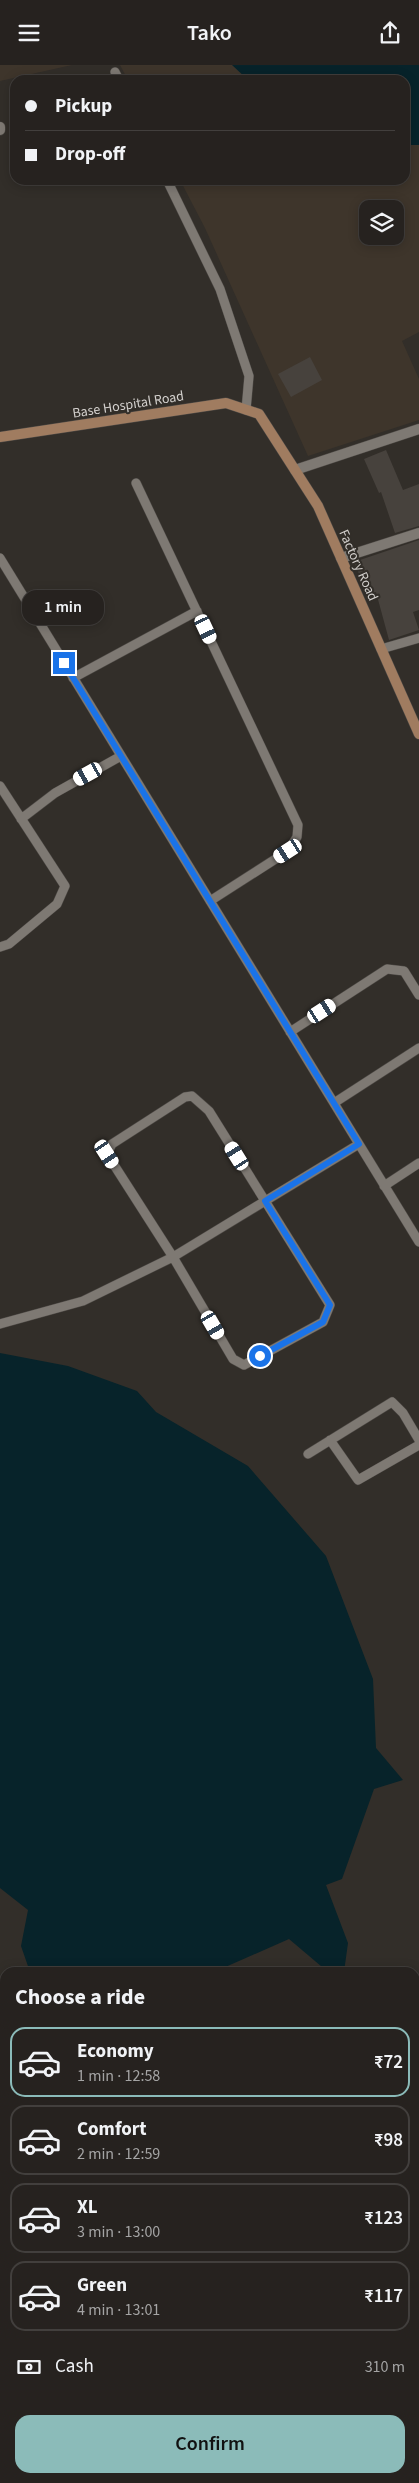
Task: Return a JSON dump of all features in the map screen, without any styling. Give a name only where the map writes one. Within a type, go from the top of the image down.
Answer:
[{"type":"street","name":"Base Hospital Road","points":[[0,437],[226,403],[259,414]]},
{"type":"street","name":"Factory Road","points":[[259,414],[318,506],[419,735]]},
{"type":"street","points":[[295,470],[419,429]]},
{"type":"street","points":[[341,558],[419,533]]},
{"type":"lane","points":[[169,185],[220,289],[249,376],[246,410]]},
{"type":"lane","points":[[136,483],[298,825],[297,837],[288,851],[210,901]]},
{"type":"lane","points":[[0,558],[419,1242]]},
{"type":"lane","points":[[73,678],[197,611]]},
{"type":"lane","points":[[381,649],[419,638]]},
{"type":"lane","points":[[21,819],[55,793],[121,755]]},
{"type":"lane","points":[[0,786],[65,887],[57,904],[9,944],[0,947]]},
{"type":"lane","points":[[290,1032],[387,969],[404,971],[419,995]]},
{"type":"lane","points":[[334,1103],[419,1048]]},
{"type":"lane","points":[[192,1096],[209,1111],[265,1201],[330,1305],[323,1322],[244,1365],[232,1359],[173,1257],[107,1154],[112,1144],[185,1097],[192,1096]]},
{"type":"lane","points":[[0,1324],[82,1301],[173,1257],[359,1144]]},
{"type":"lane","points":[[384,1186],[419,1163]]},
{"type":"lane","points":[[308,1454],[392,1402],[403,1413],[419,1440]]},
{"type":"lane","points":[[330,1440],[358,1480],[419,1445]]},
{"type":"shaded area","points":[[0,65],[72,65],[27,75],[10,75],[10,79],[0,81]]},
{"type":"shaded area","points":[[120,65],[419,65],[419,332],[402,341],[419,379],[419,420],[308,456],[205,228],[183,185],[410,185],[410,75],[125,75]]},
{"type":"water","points":[[232,65],[419,65],[419,145],[410,145],[410,75],[243,75]]},
{"type":"water","points":[[0,1353],[68,1366],[137,1391],[156,1412],[248,1466],[326,1556],[373,1679],[376,1748],[403,1780],[374,1789],[342,1879],[326,1885],[348,1943],[345,1967],[322,1967],[289,1939],[225,1967],[28,1967],[21,1946],[28,1910],[0,1888]]},
{"type":"building","points":[[310,357],[322,380],[291,397],[278,374]]},
{"type":"building","points":[[386,450],[403,490],[419,484],[419,526],[395,533],[381,492],[379,493],[364,459]]},
{"type":"building","points":[[419,540],[419,610],[413,612],[419,630],[389,640],[376,592],[368,595],[354,562]]},
{"type":"route","points":[[64,663],[359,1144],[265,1201],[330,1305],[323,1322],[260,1356]]}]
